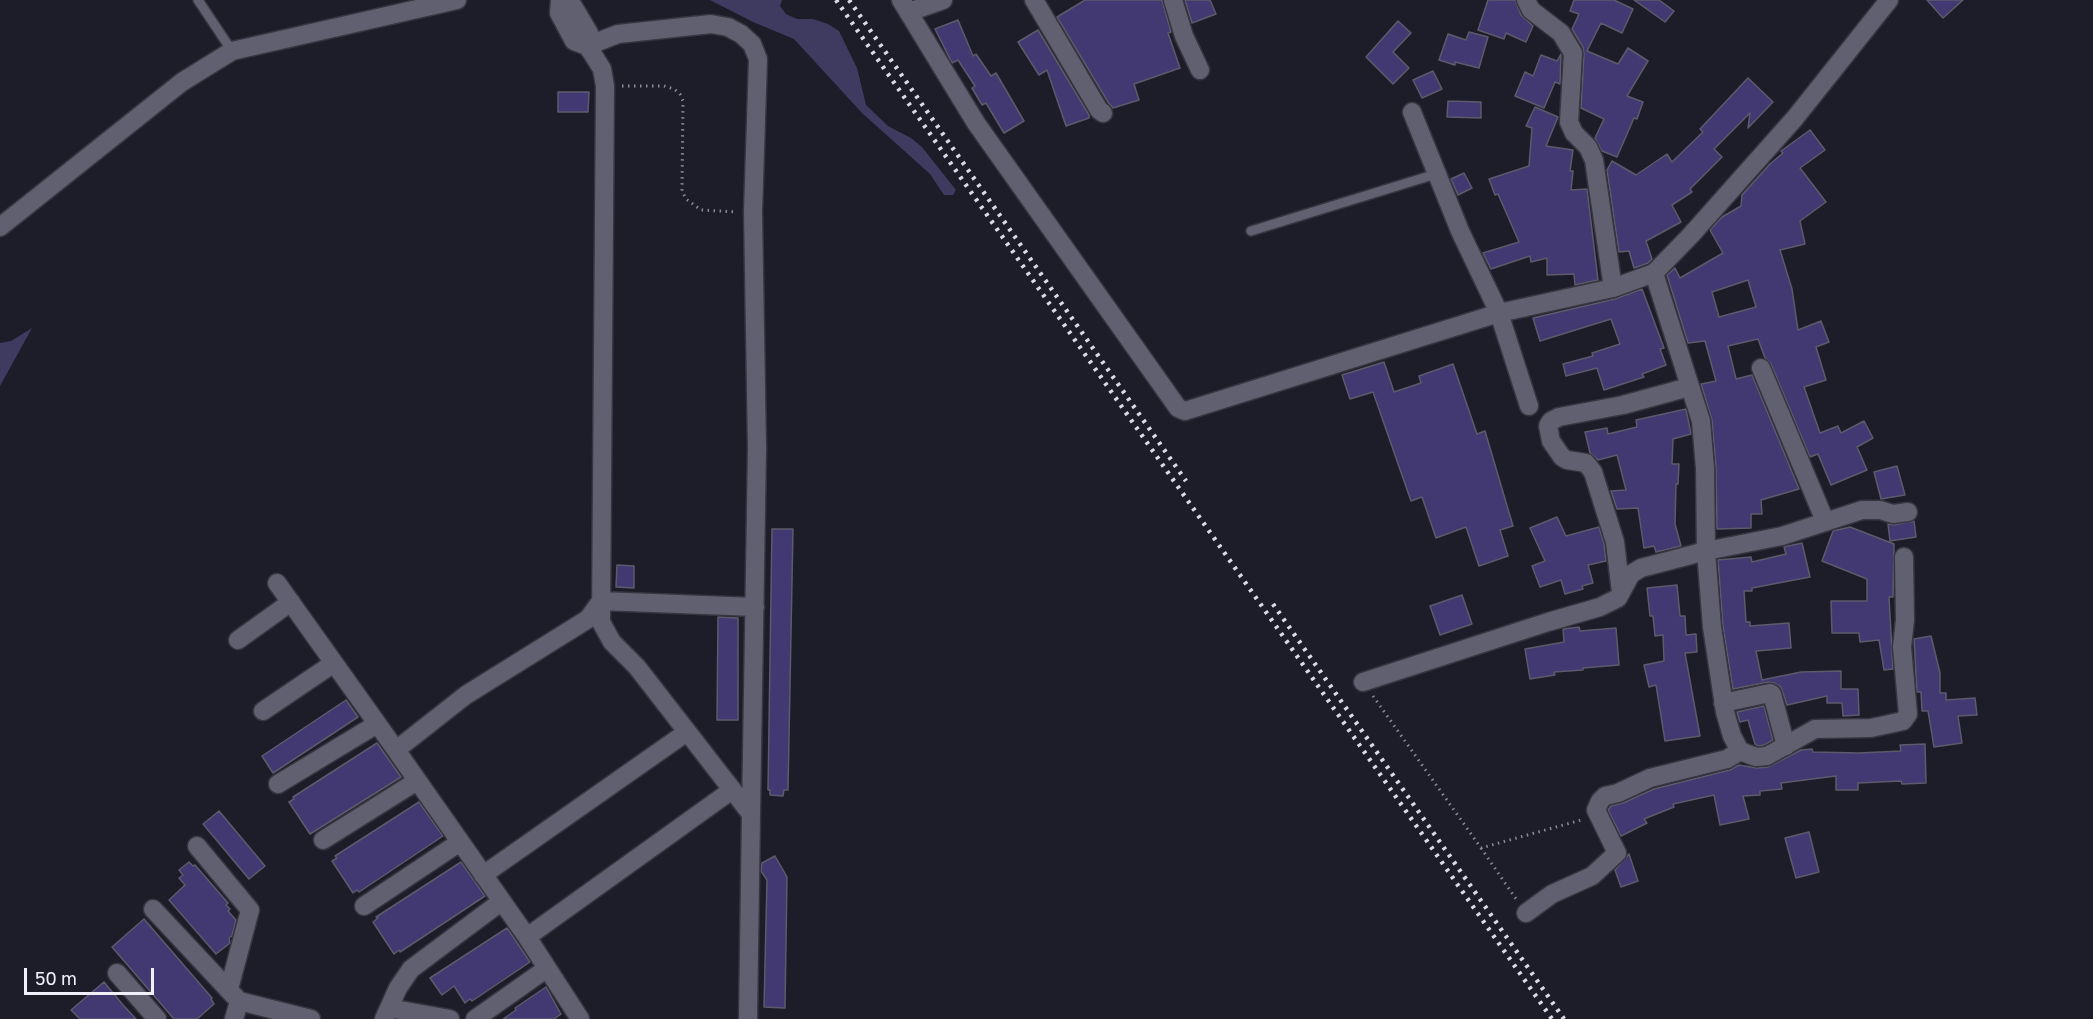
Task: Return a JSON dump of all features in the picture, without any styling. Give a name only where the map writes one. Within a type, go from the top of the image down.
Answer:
[{"type":"street","points":[[0,227],[182,82],[232,51],[457,0]]},
{"type":"street","points":[[561,0],[559,13],[574,41],[587,46],[602,69],[605,86],[601,622],[612,642],[637,667],[751,814]]},
{"type":"street","points":[[944,0],[905,6],[976,123],[1180,409],[1192,410],[1499,313],[1613,288],[1654,273],[1795,118],[1889,0]]},
{"type":"street","points":[[1034,0],[1099,110],[1103,112]]},
{"type":"street","points":[[1173,0],[1184,36],[1200,70]]},
{"type":"street","points":[[1526,0],[1531,10],[1561,33],[1573,53],[1569,122],[1574,133],[1588,147],[1594,160],[1613,288]]},
{"type":"street","points":[[587,46],[618,34],[711,24],[728,27],[741,34],[752,44],[758,59],[753,212],[757,448],[748,1019]]},
{"type":"street","points":[[1412,112],[1460,231],[1499,313],[1529,406]]},
{"type":"street","points":[[1654,273],[1701,421],[1704,440],[1706,551],[1712,627],[1723,703],[1732,736],[1740,751],[1751,756],[1767,756],[1815,729],[1871,728],[1903,721],[1908,714],[1902,647],[1905,620],[1904,557]]},
{"type":"street","points":[[1761,368],[1825,521]]},
{"type":"street","points":[[1621,593],[1615,542],[1593,472],[1586,463],[1562,457],[1551,441],[1548,426],[1559,417],[1623,405],[1689,387]]},
{"type":"street","points":[[1363,682],[1600,607],[1614,601],[1631,574],[1641,568],[1706,551],[1782,536],[1862,510],[1880,510],[1893,514],[1908,512]]},
{"type":"street","points":[[277,583],[502,901],[580,1019]]},
{"type":"street","points":[[601,601],[755,607]]},
{"type":"street","points":[[396,750],[466,695],[588,619],[601,601]]},
{"type":"street","points":[[238,640],[291,602]]},
{"type":"street","points":[[263,711],[334,663]]},
{"type":"street","points":[[1723,703],[1772,694],[1786,746]]},
{"type":"street","points":[[278,784],[377,724]]},
{"type":"street","points":[[483,875],[687,732]]},
{"type":"street","points":[[1526,913],[1552,894],[1592,876],[1617,853],[1596,810],[1605,796],[1618,793],[1650,778],[1727,759],[1740,751]]},
{"type":"street","points":[[323,840],[417,781]]},
{"type":"street","points":[[527,937],[732,790]]},
{"type":"street","points":[[364,906],[460,842]]},
{"type":"street","points":[[197,846],[250,910],[234,995],[234,1019]]},
{"type":"street","points":[[450,1019],[386,1014],[398,988],[411,969],[502,901]]},
{"type":"street","points":[[153,909],[234,995],[311,1019]]},
{"type":"street","points":[[475,1019],[546,969]]},
{"type":"street","points":[[117,973],[157,1019]]},
{"type":"lane","points":[[198,0],[232,51]]},
{"type":"lane","points":[[1251,231],[1436,174]]},
{"type":"path","points":[[605,86],[664,86],[680,94],[683,101],[682,191],[686,199],[701,210],[753,212]]},
{"type":"path","points":[[1363,682],[1526,913]]},
{"type":"path","points":[[1481,848],[1586,819],[1596,810]]},
{"type":"shaded area","points":[[710,0],[782,0],[780,6],[786,14],[797,19],[813,19],[839,31],[857,68],[866,105],[888,126],[911,138],[922,147],[956,190],[953,195],[944,195],[930,174],[862,113],[794,39],[753,22]]},
{"type":"shaded area","points":[[32,328],[0,386],[0,343],[11,341]]},
{"type":"building","points":[[1085,0],[1162,0],[1171,32],[1168,33],[1180,68],[1134,84],[1139,100],[1113,108],[1057,17]]},
{"type":"building","points":[[1185,0],[1210,0],[1216,14],[1192,23]]},
{"type":"building","points":[[1488,0],[1515,0],[1521,15],[1533,26],[1526,42],[1506,33],[1504,39],[1478,30]]},
{"type":"building","points":[[1574,0],[1614,0],[1633,9],[1622,33],[1601,23],[1587,51],[1618,64],[1628,48],[1648,61],[1627,96],[1643,102],[1637,119],[1634,118],[1617,157],[1602,151],[1595,138],[1604,119],[1581,108],[1584,54],[1583,47],[1572,29],[1579,14],[1570,11]]},
{"type":"building","points":[[1634,0],[1659,0],[1674,11],[1665,22]]},
{"type":"building","points":[[1927,0],[1963,0],[1943,18]]},
{"type":"building","points":[[958,20],[973,56],[976,54],[991,76],[996,73],[1024,121],[1004,133],[986,103],[982,105],[972,88],[975,86],[958,60],[952,63],[935,29]]},
{"type":"building","points":[[1398,21],[1411,33],[1393,52],[1409,68],[1393,84],[1366,57]]},
{"type":"building","points":[[1038,30],[1089,118],[1066,126],[1047,70],[1039,75],[1018,42]]},
{"type":"building","points":[[1469,32],[1488,37],[1479,68],[1439,60],[1448,34],[1466,40]]},
{"type":"building","points":[[1561,54],[1560,84],[1555,82],[1544,108],[1515,96],[1525,72],[1533,76],[1541,55],[1557,61]]},
{"type":"building","points":[[1433,71],[1442,89],[1422,98],[1413,80]]},
{"type":"building","points":[[1748,78],[1773,102],[1748,128],[1750,113],[1714,149],[1722,157],[1690,189],[1692,192],[1672,205],[1681,222],[1646,241],[1652,259],[1634,268],[1629,251],[1619,252],[1607,170],[1612,161],[1636,175],[1667,154],[1672,162],[1703,132],[1700,129]]},
{"type":"building","points":[[558,92],[589,92],[588,112],[558,112]]},
{"type":"building","points":[[1448,101],[1481,102],[1481,118],[1447,117]]},
{"type":"building","points":[[1535,107],[1558,117],[1546,146],[1573,150],[1570,171],[1573,171],[1571,190],[1587,189],[1598,280],[1575,285],[1574,274],[1547,275],[1547,258],[1531,262],[1530,256],[1491,269],[1483,253],[1519,242],[1489,179],[1529,166],[1532,128],[1526,126]]},
{"type":"building","points":[[1810,130],[1825,150],[1800,168],[1826,202],[1800,221],[1805,244],[1780,250],[1792,289],[1798,330],[1821,321],[1829,342],[1816,347],[1826,380],[1804,387],[1820,433],[1838,426],[1841,433],[1864,421],[1873,438],[1857,447],[1867,470],[1831,485],[1818,454],[1810,457],[1771,364],[1765,358],[1758,339],[1728,346],[1736,379],[1752,375],[1799,489],[1761,500],[1762,514],[1751,514],[1751,528],[1717,529],[1712,420],[1701,384],[1716,381],[1705,341],[1688,343],[1667,275],[1675,268],[1680,278],[1723,253],[1710,230],[1722,217],[1741,206],[1742,195],[1783,153],[1781,151]],"holes":[[[1748,280],[1756,307],[1719,317],[1712,292]]]},
{"type":"building","points":[[1464,173],[1472,188],[1458,195],[1451,179]]},
{"type":"building","points":[[1642,289],[1664,348],[1660,349],[1666,365],[1642,374],[1644,377],[1604,390],[1597,368],[1566,376],[1563,364],[1593,356],[1592,353],[1620,344],[1611,319],[1540,341],[1533,318],[1615,299]]},
{"type":"building","points":[[1384,362],[1394,392],[1421,383],[1419,376],[1453,364],[1477,434],[1485,431],[1513,526],[1500,530],[1508,556],[1479,566],[1466,527],[1436,538],[1422,497],[1411,501],[1373,392],[1350,399],[1342,375]]},
{"type":"building","points":[[1686,409],[1691,434],[1673,439],[1672,464],[1679,464],[1675,524],[1681,546],[1656,552],[1654,546],[1644,548],[1638,508],[1617,509],[1611,491],[1626,490],[1617,455],[1598,460],[1590,453],[1585,432],[1607,428],[1608,434],[1637,427],[1636,420]]},
{"type":"building","points":[[1897,466],[1905,495],[1881,499],[1874,472]]},
{"type":"building","points":[[1557,517],[1566,536],[1599,527],[1606,561],[1588,565],[1593,583],[1582,586],[1583,589],[1565,594],[1561,580],[1540,587],[1532,566],[1545,561],[1530,528]]},
{"type":"building","points":[[1914,521],[1916,537],[1890,541],[1888,524]]},
{"type":"building","points":[[1850,527],[1894,544],[1893,597],[1889,597],[1893,669],[1884,670],[1879,640],[1860,642],[1859,633],[1832,633],[1831,601],[1867,601],[1867,579],[1822,561],[1833,531]]},
{"type":"building","points":[[772,529],[793,529],[788,790],[784,790],[783,796],[770,795],[770,790],[768,790]]},
{"type":"building","points":[[1802,543],[1810,577],[1744,591],[1746,622],[1750,622],[1750,626],[1789,623],[1791,648],[1756,651],[1762,680],[1801,672],[1841,671],[1841,689],[1858,689],[1859,715],[1843,716],[1842,703],[1827,703],[1827,696],[1787,705],[1781,687],[1774,683],[1768,682],[1733,689],[1723,626],[1718,560],[1751,557],[1752,562],[1786,554],[1784,547]]},
{"type":"building","points":[[617,565],[634,566],[634,588],[616,587]]},
{"type":"building","points":[[1677,585],[1680,616],[1685,616],[1686,635],[1696,634],[1697,652],[1685,653],[1700,736],[1665,741],[1656,685],[1649,687],[1644,665],[1664,661],[1663,635],[1655,636],[1647,588]]},
{"type":"building","points":[[1462,595],[1472,624],[1440,635],[1430,606]]},
{"type":"building","points":[[718,617],[738,618],[738,720],[717,720]]},
{"type":"building","points":[[1579,627],[1580,631],[1616,628],[1619,665],[1554,672],[1555,675],[1530,679],[1525,649],[1564,642],[1563,629]]},
{"type":"building","points":[[1931,636],[1940,673],[1940,693],[1946,693],[1946,700],[1975,698],[1977,715],[1958,716],[1962,743],[1934,747],[1928,711],[1922,711],[1921,692],[1917,692],[1914,639]]},
{"type":"building","points":[[346,700],[358,717],[273,773],[262,756]]},
{"type":"building","points":[[1764,706],[1773,740],[1758,746],[1755,744],[1748,720],[1740,722],[1737,712]]},
{"type":"building","points":[[377,743],[401,777],[310,834],[289,802],[294,799],[293,797]]},
{"type":"building","points":[[1925,744],[1926,783],[1902,784],[1901,781],[1858,783],[1858,790],[1836,790],[1836,776],[1781,783],[1782,789],[1760,791],[1760,795],[1743,796],[1749,819],[1720,825],[1714,795],[1673,804],[1674,807],[1644,819],[1647,823],[1621,836],[1608,810],[1611,806],[1654,789],[1730,770],[1739,765],[1768,767],[1801,750],[1859,753],[1901,751],[1900,745]]},
{"type":"building","points":[[419,802],[443,836],[359,892],[357,890],[353,893],[332,861],[337,858],[335,856]]},
{"type":"building","points":[[219,811],[265,866],[249,879],[203,824]]},
{"type":"building","points":[[1809,832],[1819,872],[1796,878],[1785,838]]},
{"type":"building","points":[[1629,854],[1638,881],[1621,887],[1615,870]]},
{"type":"building","points":[[775,856],[787,877],[785,1008],[764,1007],[767,880],[761,871],[762,863]]},
{"type":"building","points":[[189,862],[195,865],[228,903],[226,905],[230,909],[228,911],[236,920],[232,936],[229,938],[230,943],[216,954],[169,900],[185,885],[179,878],[183,875],[179,870]]},
{"type":"building","points":[[461,862],[485,896],[394,954],[373,922],[378,918],[376,917]]},
{"type":"building","points":[[144,919],[212,998],[214,1004],[197,1019],[174,1019],[112,947]]},
{"type":"building","points":[[507,928],[530,962],[472,1001],[470,999],[465,1003],[454,986],[442,995],[430,978]]},
{"type":"building","points":[[104,982],[136,1019],[80,1019],[71,1010]]},
{"type":"building","points":[[546,987],[561,1014],[554,1019],[503,1019],[516,1010],[515,1008]]},
{"type":"railway","points":[[836,0],[1552,1019]]},
{"type":"railway","points":[[849,0],[1186,481]]},
{"type":"railway","points":[[1273,604],[1564,1019]]}]
